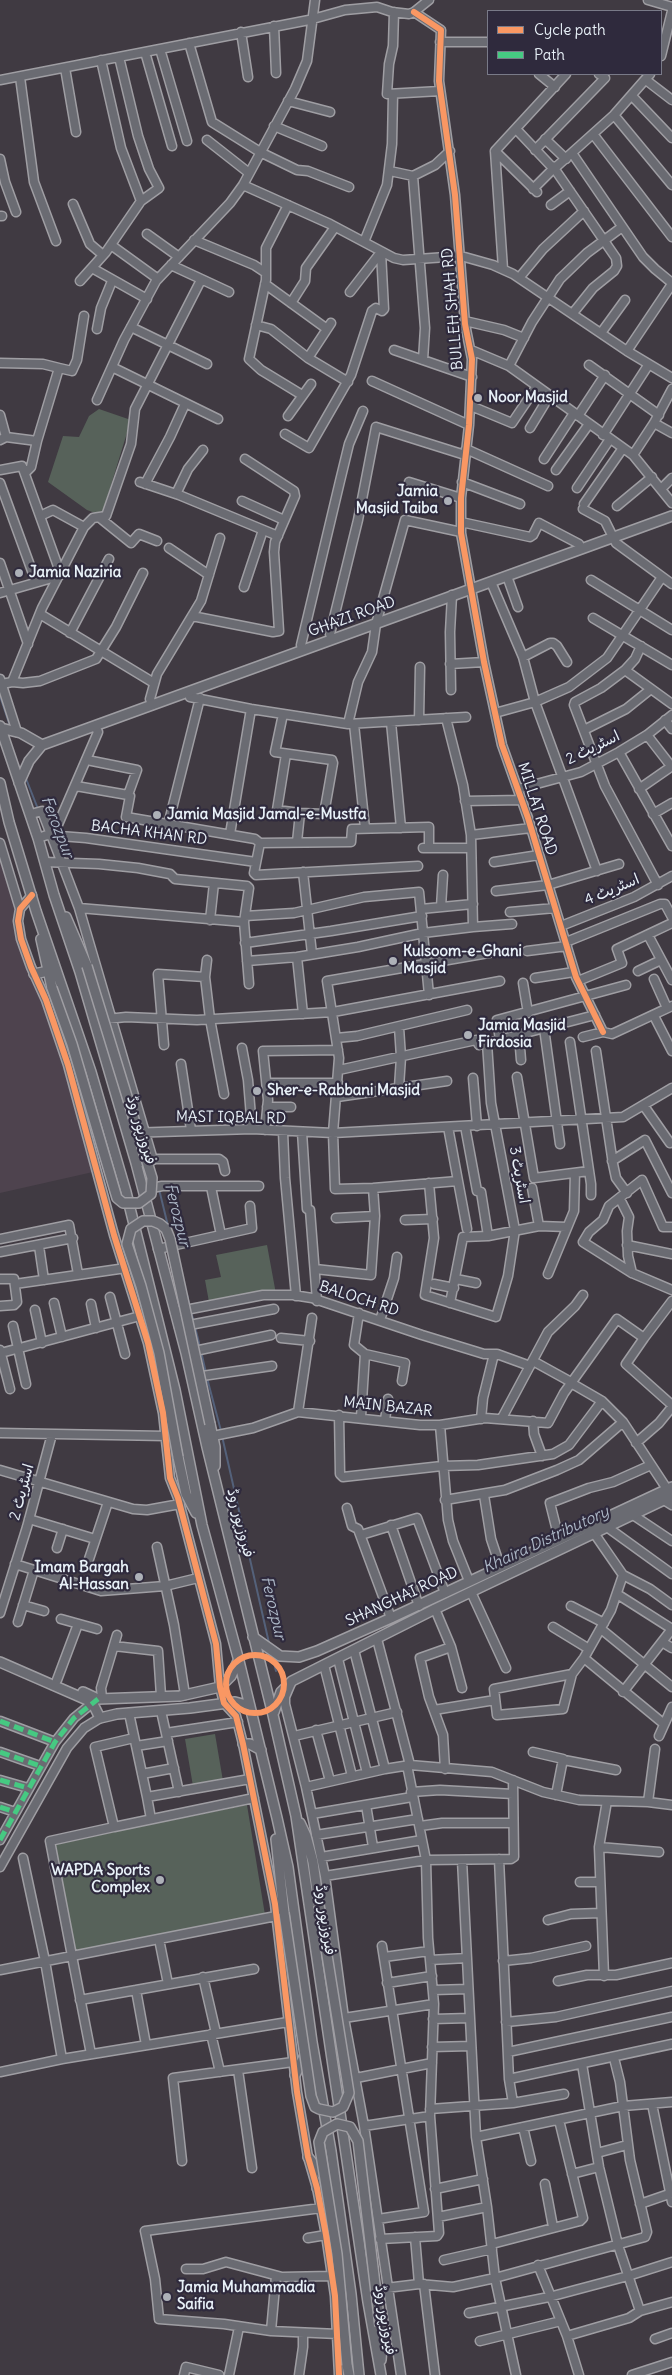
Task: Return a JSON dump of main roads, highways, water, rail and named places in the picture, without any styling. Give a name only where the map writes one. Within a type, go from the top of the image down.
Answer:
[{"type":"main road","name":"GHAZI ROAD","points":[[42,745],[672,516]]},
{"type":"main road","points":[[0,727],[17,732],[42,745],[29,761],[19,783]]},
{"type":"main road","name":"فیروزپور روڈ","points":[[0,727],[46,862],[54,895],[128,1133],[186,1353],[214,1478],[274,1715],[296,1816],[380,2372]]},
{"type":"main road","name":"فیروزپور روڈ","points":[[0,783],[9,822],[36,911],[86,1055],[126,1192],[176,1390],[202,1525],[250,1706],[277,1818],[288,1867],[312,2042],[336,2190],[351,2294],[359,2375]]},
{"type":"main road","points":[[36,911],[52,988],[72,1044],[117,1198],[123,1203],[139,1203],[151,1194],[152,1178],[87,966],[74,934],[54,895]]},
{"type":"main road","points":[[34,974],[48,971]]},
{"type":"main road","points":[[202,1525],[186,1494],[156,1344],[141,1286],[127,1244],[131,1229],[143,1221],[153,1221],[160,1224],[166,1229],[170,1239],[213,1436],[215,1447],[214,1478]]},
{"type":"main road","name":"SHANGHAI ROAD","points":[[253,1637],[270,1651],[280,1656],[299,1657],[419,1606],[559,1539],[669,1496]]},
{"type":"main road","name":"SHANGHAI ROAD","points":[[274,1715],[281,1692],[292,1681],[435,1609],[669,1496]]},
{"type":"main road","points":[[0,1656],[57,1680],[97,1700]]},
{"type":"main road","points":[[0,1662],[97,1700],[185,1695],[220,1687],[231,1676],[238,1661]]},
{"type":"main road","points":[[97,1700],[100,1718],[224,1703],[240,1702],[250,1706]]},
{"type":"main road","points":[[243,1744],[250,1744],[261,1750]]},
{"type":"main road","points":[[277,1818],[275,1828],[280,1914],[311,2096],[318,2110],[333,2112],[343,2107],[349,2093],[306,1836],[296,1816]]},
{"type":"main road","points":[[295,2075],[312,2042]]},
{"type":"main road","points":[[348,2375],[337,2254],[319,2142],[323,2132],[337,2124],[350,2127],[358,2141],[380,2326],[382,2347],[380,2372]]},
{"type":"main road","points":[[308,2157],[336,2190]]},
{"type":"main road","points":[[318,2188],[336,2190]]},
{"type":"waterway","name":"Ferozpur","points":[[0,696],[10,726]]},
{"type":"waterway","name":"Ferozpur","points":[[25,776],[38,809]]},
{"type":"waterway","name":"Ferozpur","points":[[159,1189],[168,1226]]},
{"type":"waterway","name":"Ferozpur","points":[[187,1295],[190,1308]]},
{"type":"waterway","name":"Ferozpur","points":[[191,1312],[194,1322]]},
{"type":"waterway","name":"Ferozpur","points":[[195,1327],[200,1347]]},
{"type":"waterway","name":"Ferozpur","points":[[201,1351],[206,1373]]},
{"type":"waterway","name":"Ferozpur","points":[[207,1378],[221,1431]]},
{"type":"waterway","name":"Ferozpur","points":[[222,1436],[269,1643]]},
{"type":"waterway","name":"Ferozpur","points":[[272,1655],[276,1671]]},
{"type":"place","name":"Noor Masjid","points":[[478,398]]},
{"type":"place","name":"Jamia Masjid Taiba","points":[[448,501]]},
{"type":"place","name":"Jamia Naziria","points":[[19,573]]},
{"type":"place","name":"Jamia Masjid Jamal-e-Mustfa","points":[[157,815]]},
{"type":"place","name":"Kulsoom-e-Ghani Masjid","points":[[393,961]]},
{"type":"place","name":"Jamia Masjid Firdosia","points":[[468,1035]]},
{"type":"place","name":"Sher-e-Rabbani Masjid","points":[[257,1091]]},
{"type":"place","name":"Imam Bargah Al-Hassan","points":[[139,1577]]},
{"type":"place","name":"WAPDA Sports Complex","points":[[160,1880]]},
{"type":"place","name":"Jamia Muhammadia Saifia","points":[[167,2297]]},
{"type":"water label","name":"Khaira Distributory","points":[[546,1540]]}]
